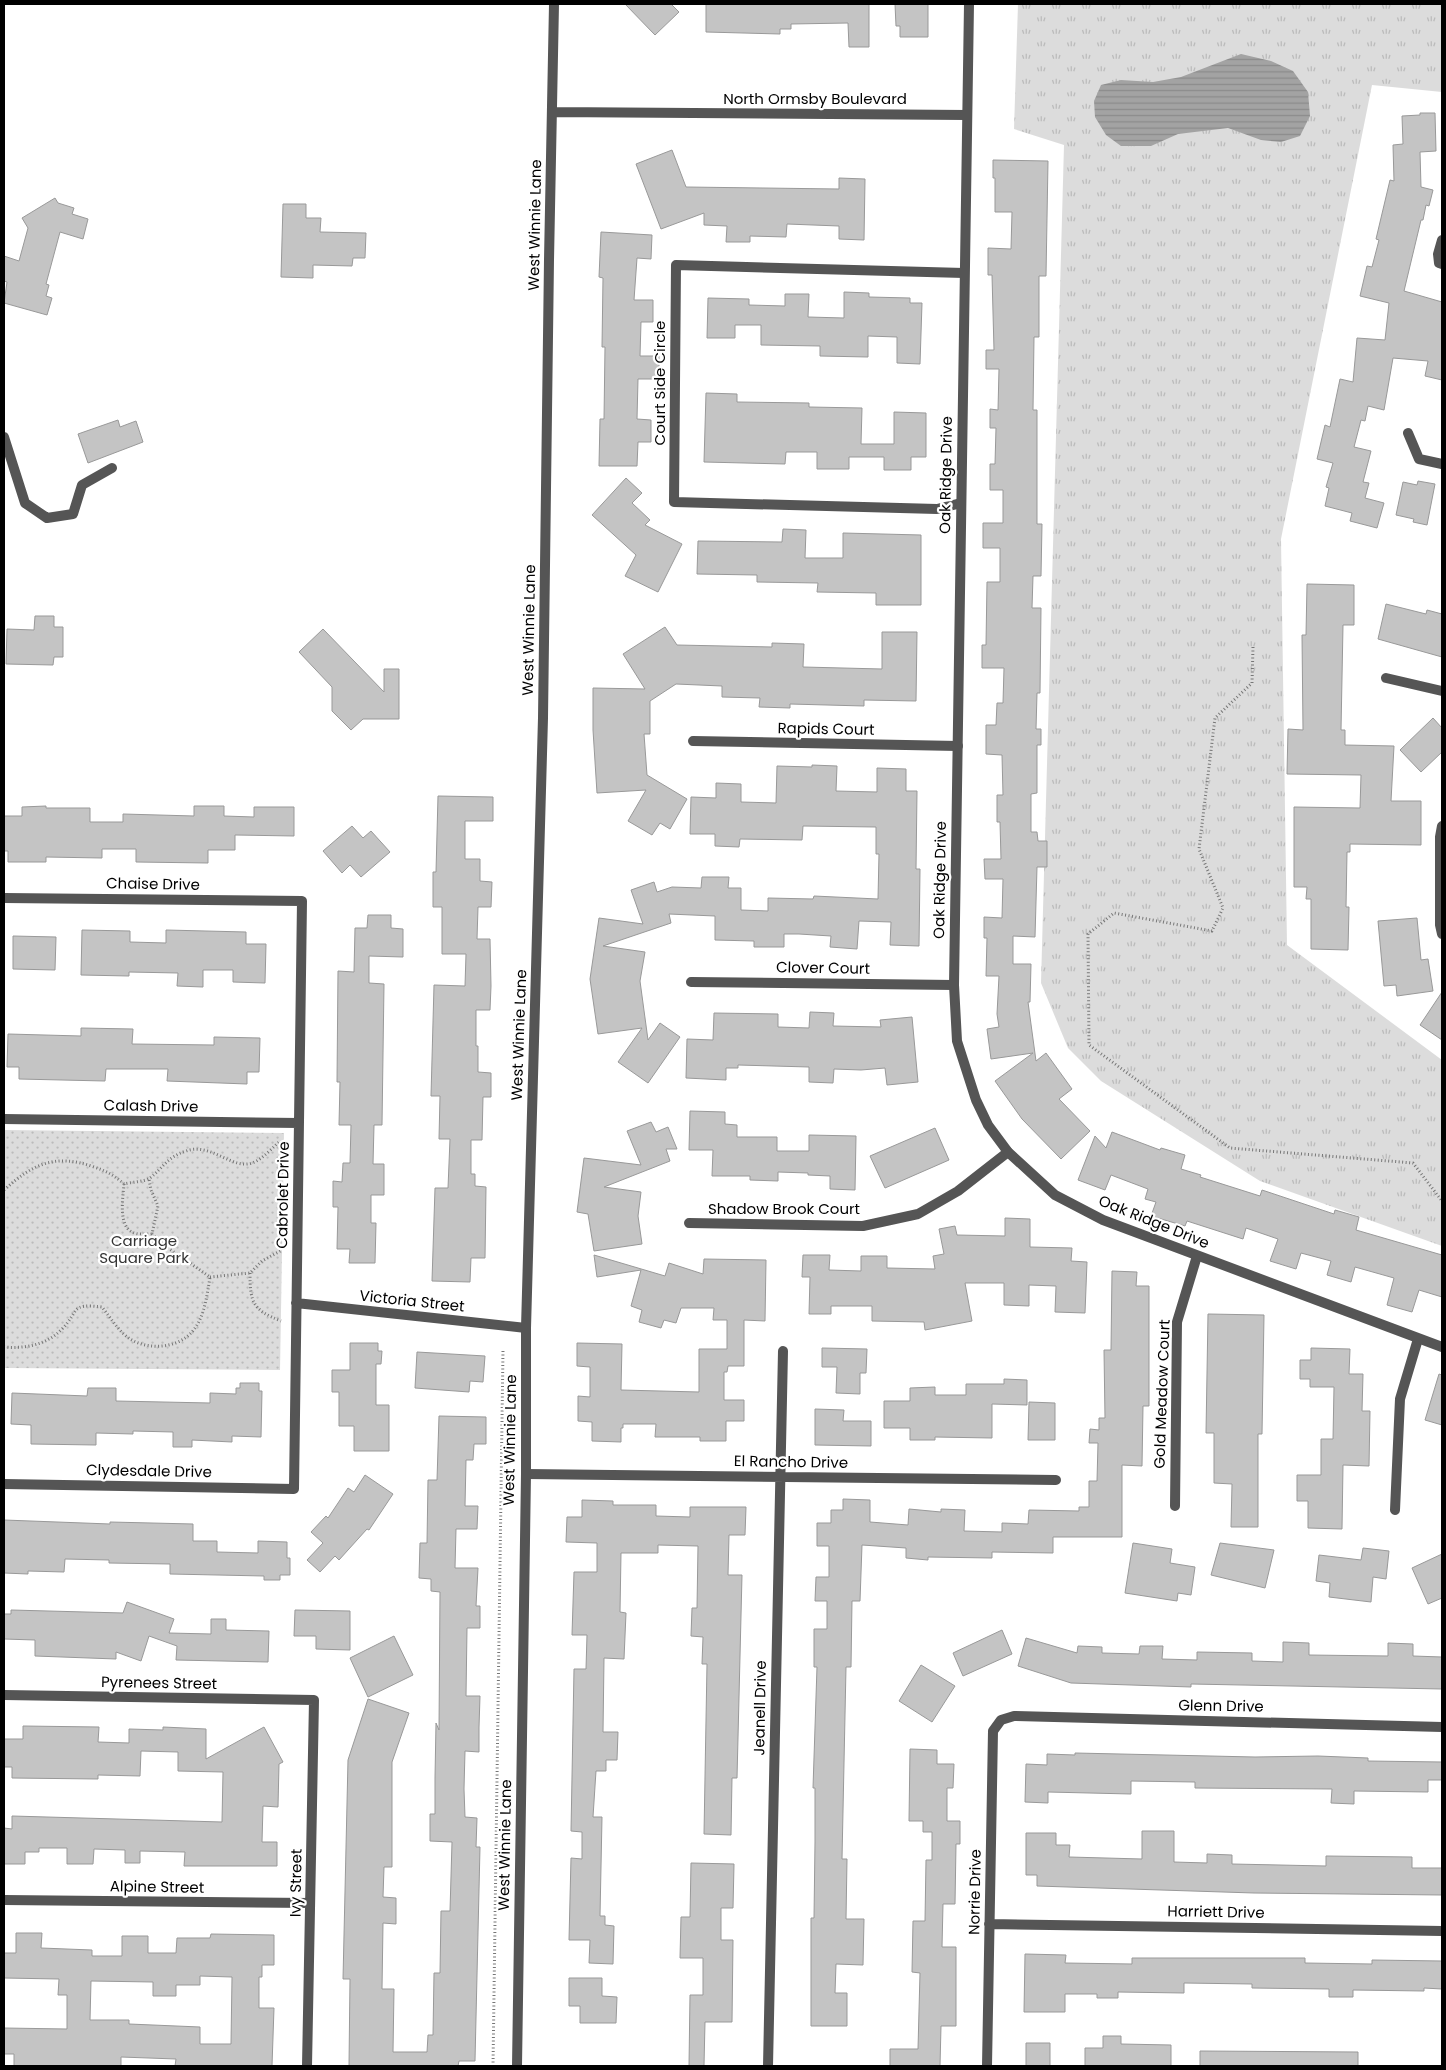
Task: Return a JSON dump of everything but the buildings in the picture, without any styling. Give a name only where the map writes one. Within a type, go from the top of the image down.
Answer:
[{"type":"street","name":"West Winnie Lane","points":[[517,2066],[526,1474],[526,1328],[543,718],[554,4]]},
{"type":"street","points":[[967,116],[970,4]]},
{"type":"street","name":"North Ormsby Boulevard","points":[[552,112],[967,116]]},
{"type":"street","name":"Oak Ridge Drive","points":[[967,116],[954,984],[957,1041],[976,1100],[988,1125],[1008,1152],[1055,1195],[1103,1220],[1306,1295],[1442,1348]]},
{"type":"street","points":[[1442,240],[1438,254],[1439,263],[1442,264]]},
{"type":"street","name":"Court Side Circle","points":[[961,503],[937,509],[674,502],[676,265],[964,272]]},
{"type":"street","points":[[1408,433],[1420,459],[1442,464]]},
{"type":"street","points":[[4,437],[25,503],[47,518],[73,514],[82,485],[112,468]]},
{"type":"street","points":[[1386,678],[1442,691]]},
{"type":"street","name":"Rapids Court","points":[[693,741],[958,746]]},
{"type":"street","points":[[1442,826],[1440,837],[1440,925],[1442,934]]},
{"type":"street","name":"Chaise Drive","points":[[4,898],[302,901]]},
{"type":"street","name":"Cabrolet Drive","points":[[294,1489],[302,901]]},
{"type":"street","name":"Clover Court","points":[[692,982],[954,984]]},
{"type":"street","name":"Calash Drive","points":[[4,1118],[299,1123]]},
{"type":"street","name":"Shadow Brook Court","points":[[689,1223],[863,1226],[918,1214],[958,1191],[1008,1152]]},
{"type":"street","name":"Gold Meadow Court","points":[[1175,1506],[1177,1322],[1197,1256]]},
{"type":"street","name":"Victoria Street","points":[[296,1303],[526,1328]]},
{"type":"street","points":[[1395,1510],[1400,1399],[1418,1339]]},
{"type":"street","name":"Jeanell Drive","points":[[768,2066],[782,1351]]},
{"type":"street","name":"El Rancho Drive","points":[[526,1474],[1056,1480]]},
{"type":"street","name":"Clydesdale Drive","points":[[4,1484],[294,1489]]},
{"type":"street","name":"Pyrenees Street","points":[[4,1695],[314,1700]]},
{"type":"street","name":"Ivy Street","points":[[307,2066],[314,1700]]},
{"type":"street","name":"Glenn Drive","points":[[1000,1720],[1014,1716],[1442,1727]]},
{"type":"street","name":"Norrie Drive","points":[[987,2066],[993,1731],[1000,1720]]},
{"type":"street","name":"Alpine Street","points":[[4,1900],[310,1903]]},
{"type":"street","name":"Harriett Drive","points":[[989,1924],[1442,1931]]},
{"type":"path","points":[[1253,647],[1252,683],[1215,718],[1199,849],[1223,908],[1212,931],[1114,913],[1088,934],[1089,1045],[1230,1148],[1413,1163],[1442,1201]]},
{"type":"path","points":[[4,1190],[32,1168],[49,1162],[62,1160],[82,1162],[107,1171],[124,1184],[149,1179],[165,1162],[187,1150],[212,1151],[234,1163],[251,1163],[263,1157],[279,1142]]},
{"type":"path","points":[[149,1179],[151,1190],[158,1206],[152,1234]]},
{"type":"path","points":[[124,1184],[122,1203],[124,1225],[131,1232],[152,1234],[168,1248],[210,1277],[250,1273],[262,1261],[282,1250]]},
{"type":"path","points":[[250,1273],[250,1291],[254,1302],[262,1314],[281,1321]]},
{"type":"path","points":[[4,1347],[22,1348],[48,1340],[63,1329],[73,1312],[85,1305],[102,1307],[129,1338],[151,1347],[176,1344],[196,1330],[206,1306],[210,1277]]},
{"type":"path","points":[[493,2066],[503,1350]]},
{"type":"green space","points":[[1018,4],[1442,4],[1442,92],[1372,85],[1281,539],[1287,945],[1442,1060],[1442,1246],[1260,1181],[1101,1081],[1068,1048],[1041,983],[1064,145],[1014,129]]},
{"type":"green space","name":"Carriage Square Park","points":[[4,1130],[284,1133],[280,1370],[4,1368]]},
{"type":"shaded area","points":[[1241,54],[1271,61],[1293,71],[1308,92],[1310,116],[1300,136],[1281,142],[1261,140],[1228,128],[1178,134],[1151,146],[1121,146],[1106,135],[1095,117],[1094,101],[1101,85],[1121,80],[1153,82],[1181,77]]}]
